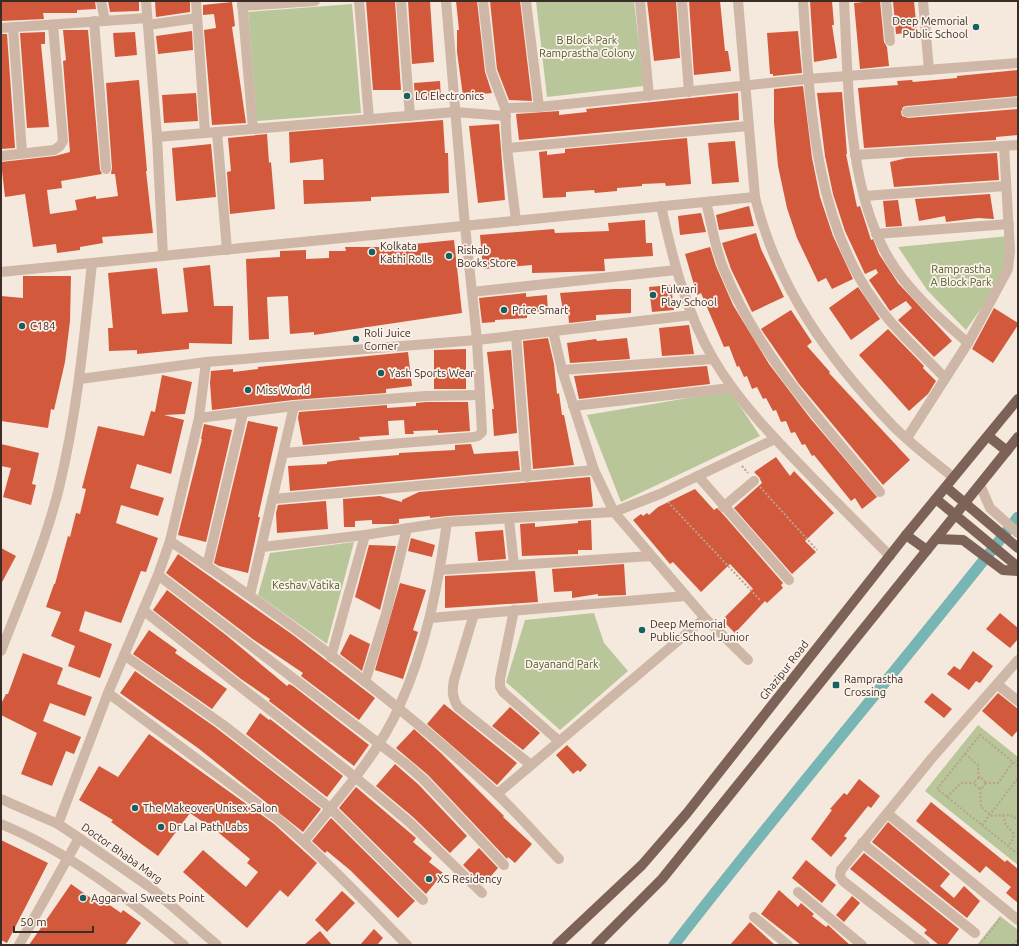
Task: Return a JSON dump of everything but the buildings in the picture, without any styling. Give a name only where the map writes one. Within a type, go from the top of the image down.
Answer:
[{"type":"main road","name":"Ghazipur Road","points":[[557,945],[642,865],[687,813],[906,535],[1018,399]]},
{"type":"main road","points":[[988,436],[1007,451]]},
{"type":"main road","points":[[596,945],[662,879],[1018,437]]},
{"type":"main road","points":[[946,487],[1018,548]]},
{"type":"main road","points":[[936,499],[1016,567]]},
{"type":"main road","points":[[936,539],[972,530]]},
{"type":"main road","points":[[906,535],[927,550]]},
{"type":"main road","points":[[936,539],[964,540],[1003,570],[1016,567]]},
{"type":"street","points":[[101,1],[100,21],[106,169]]},
{"type":"street","points":[[146,1],[157,137],[163,256]]},
{"type":"street","points":[[196,1],[205,133]]},
{"type":"street","points":[[252,129],[242,4],[315,1]]},
{"type":"street","points":[[360,1],[369,119]]},
{"type":"street","points":[[400,1],[410,116]]},
{"type":"street","points":[[284,453],[478,436],[482,432],[483,425],[477,340],[465,226],[446,1]]},
{"type":"street","points":[[483,1],[491,71],[505,112],[507,148],[516,221]]},
{"type":"street","points":[[526,1],[539,107]]},
{"type":"street","points":[[640,1],[649,96]]},
{"type":"street","points":[[682,1],[689,92]]},
{"type":"street","points":[[738,1],[755,197],[760,218],[777,262],[803,313],[817,335],[861,389],[907,438],[954,477]]},
{"type":"street","points":[[803,1],[808,79],[823,176],[832,211],[848,253],[874,301],[888,319],[945,378]]},
{"type":"street","points":[[844,1],[855,155],[864,196],[876,234],[891,262],[917,296],[968,343]]},
{"type":"street","points":[[886,1],[890,41]]},
{"type":"street","points":[[923,1],[929,70]]},
{"type":"street","points":[[1,28],[100,21],[148,21],[198,18]]},
{"type":"street","points":[[1,156],[54,150],[60,146],[64,135],[53,25]]},
{"type":"street","points":[[13,27],[22,153]]},
{"type":"street","points":[[157,137],[455,112],[505,112],[539,107],[808,79],[1018,63]]},
{"type":"street","points":[[907,112],[1018,102]]},
{"type":"street","points":[[507,148],[748,126]]},
{"type":"street","points":[[216,132],[227,250]]},
{"type":"street","points":[[855,155],[1018,145]]},
{"type":"street","points":[[907,438],[968,343],[1008,269],[1010,251],[1004,146]]},
{"type":"street","points":[[864,196],[1006,186]]},
{"type":"street","points":[[1,272],[755,197]]},
{"type":"street","points":[[706,202],[724,271],[751,326],[786,379],[880,492]]},
{"type":"street","points":[[661,206],[676,270],[692,315],[713,359],[731,388],[775,439],[890,556]]},
{"type":"street","points":[[876,234],[1009,224]]},
{"type":"street","points":[[1,651],[39,555],[58,489],[73,423],[80,379],[92,263]]},
{"type":"street","points":[[472,292],[676,270]]},
{"type":"street","points":[[80,379],[206,362],[477,340],[692,315]]},
{"type":"street","points":[[553,331],[562,370],[594,470],[614,512],[685,596],[748,660]]},
{"type":"street","points":[[516,335],[527,477]]},
{"type":"street","points":[[562,370],[713,359]]},
{"type":"street","points":[[58,824],[108,693],[158,575],[170,541],[199,418],[206,362]]},
{"type":"street","points":[[573,406],[731,388]]},
{"type":"street","points":[[199,418],[294,406],[426,396],[480,395]]},
{"type":"street","points":[[250,595],[294,406]]},
{"type":"street","points":[[208,566],[243,413]]},
{"type":"street","points":[[262,547],[365,535],[447,522],[614,512],[660,494],[775,439]]},
{"type":"street","points":[[273,499],[594,470]]},
{"type":"street","points":[[698,476],[789,580]]},
{"type":"street","points":[[724,507],[754,481]]},
{"type":"street","points":[[980,485],[988,505],[1018,533]]},
{"type":"street","points":[[509,519],[514,565]]},
{"type":"street","points":[[304,841],[355,777],[378,744],[399,708],[414,669],[430,618],[440,570],[447,522]]},
{"type":"street","points":[[365,682],[386,614],[407,528]]},
{"type":"street","points":[[332,657],[365,535]]},
{"type":"street","points":[[170,541],[250,595],[399,708],[497,794],[559,859]]},
{"type":"street","points":[[440,570],[651,556]]},
{"type":"street","points":[[158,575],[424,780],[504,865]]},
{"type":"street","points":[[430,618],[685,596]]},
{"type":"street","points":[[143,610],[355,777],[409,822],[482,893]]},
{"type":"street","points":[[514,610],[500,679],[500,687],[509,698],[559,741]]},
{"type":"street","points":[[474,614],[454,680],[452,690],[454,701],[458,707],[531,765]]},
{"type":"street","points":[[497,794],[705,618]]},
{"type":"street","points":[[124,655],[222,724],[330,808],[423,900]]},
{"type":"street","points":[[925,945],[844,881],[840,876],[841,870],[932,758],[998,685],[1018,660]]},
{"type":"street","points":[[998,685],[1018,701]]},
{"type":"street","points":[[108,693],[304,841],[337,872],[407,945]]},
{"type":"street","name":"Doctor Bhaba Marg","points":[[1,798],[58,824],[80,838],[151,888],[218,945]]},
{"type":"street","points":[[888,814],[1018,920]]},
{"type":"street","points":[[1,824],[68,859],[136,905],[184,945]]},
{"type":"street","points":[[19,945],[80,838]]},
{"type":"street","points":[[862,843],[975,933]]},
{"type":"street","points":[[798,892],[862,945]]},
{"type":"street","points":[[754,917],[788,945]]},
{"type":"path","points":[[736,457],[754,481],[817,550]]},
{"type":"path","points":[[660,494],[760,600]]},
{"type":"path","points":[[1018,766],[980,735],[937,789],[1018,854]]},
{"type":"path","points":[[947,797],[961,783],[974,783],[979,778],[978,765],[965,754]]},
{"type":"path","points":[[985,783],[998,783],[1013,762]]},
{"type":"path","points":[[979,778],[983,779],[985,783]]},
{"type":"path","points":[[982,825],[1018,778]]},
{"type":"path","points":[[974,783],[976,787],[980,788]]},
{"type":"path","points":[[980,788],[983,787],[985,783]]},
{"type":"path","points":[[980,788],[981,807],[990,815],[1018,817]]},
{"type":"path","points":[[1003,815],[1006,825],[1014,834],[1013,839],[1008,846]]},
{"type":"path","points":[[981,944],[1001,918]]},
{"type":"path","points":[[1013,945],[1018,939]]},
{"type":"green space","name":"B Block Park Ramprastha Colony","points":[[536,1],[634,1],[644,86],[547,97]]},
{"type":"green space","points":[[352,4],[361,113],[257,121],[248,12]]},
{"type":"green space","name":"Ramprastha A Block Park","points":[[1009,236],[1011,265],[966,330],[927,290],[898,247]]},
{"type":"green space","points":[[730,391],[760,436],[621,502],[587,415]]},
{"type":"green space","name":"Keshav Vatika","points":[[354,542],[327,644],[258,595],[270,553]]},
{"type":"green space","name":"Dayanand Park","points":[[594,613],[604,643],[628,671],[560,730],[506,682],[525,620]]},
{"type":"green space","points":[[978,725],[1018,757],[1018,865],[925,791]]},
{"type":"green space","points":[[1000,916],[1018,930],[1018,945],[977,945]]},
{"type":"waterway","points":[[674,945],[759,837],[1018,517]]},
{"type":"place","name":"Deep Memorial Public School","points":[[976,27]]},
{"type":"place","name":"LG Electronics","points":[[407,96]]},
{"type":"place","name":"Kolkata Kathi Rolls","points":[[372,252]]},
{"type":"place","name":"Rishab Books Store","points":[[449,256]]},
{"type":"place","name":"Fulwari Play School","points":[[653,295]]},
{"type":"place","name":"Price Smart","points":[[504,310]]},
{"type":"place","name":"C184","points":[[22,326]]},
{"type":"place","name":"Roli Juice Corner","points":[[356,339]]},
{"type":"place","name":"Yash Sports Wear","points":[[381,373]]},
{"type":"place","name":"Miss World","points":[[248,390]]},
{"type":"place","name":"Deep Memorial Public School Junior","points":[[642,630]]},
{"type":"place","name":"Ramprastha Crossing","points":[[836,685]]},
{"type":"place","name":"The Makeover Unisex Salon","points":[[135,808]]},
{"type":"place","name":"Dr Lal Path Labs","points":[[161,827]]},
{"type":"place","name":"XS Residency","points":[[429,879]]},
{"type":"place","name":"Aggarwal Sweets Point","points":[[83,898]]}]
